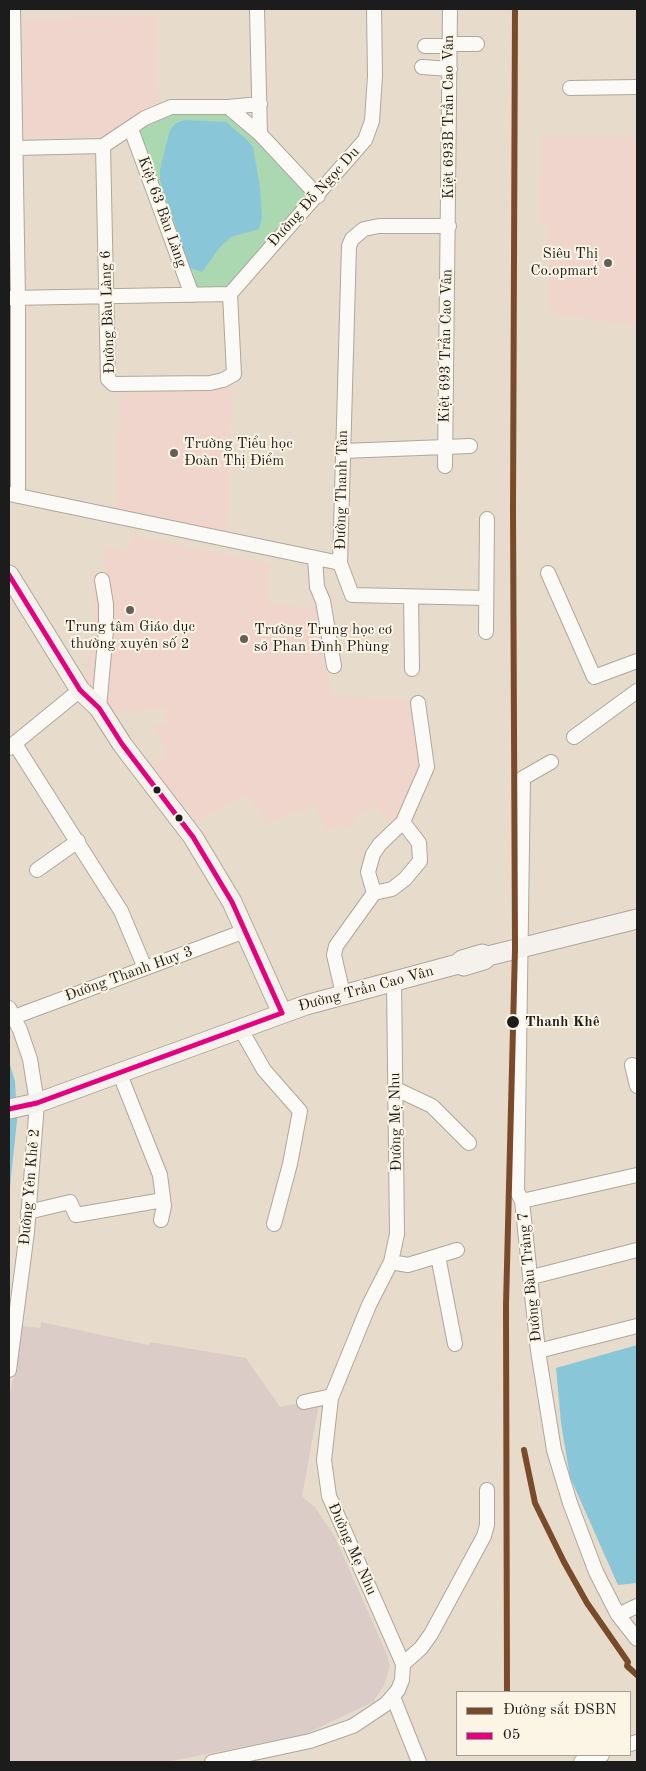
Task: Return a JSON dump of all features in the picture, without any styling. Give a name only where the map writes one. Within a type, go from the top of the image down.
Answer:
[{"type":"main road","name":"Đường Trần Cao Vân","points":[[9,576],[80,690],[99,708],[122,744],[193,837],[232,902],[282,1013],[394,980],[458,964],[464,966],[484,960],[488,956],[521,947]]},
{"type":"main road","points":[[521,947],[637,919]]},
{"type":"main road","points":[[12,1109],[37,1103],[282,1013]]},
{"type":"street","points":[[13,9],[15,148],[13,495]]},
{"type":"street","points":[[257,9],[260,134]]},
{"type":"street","name":"Đường Đỗ Ngọc Du","points":[[230,294],[318,196],[365,140],[372,121],[375,76],[374,9]]},
{"type":"street","name":"Kiệt 693B Trần Cao Vân","points":[[448,226],[450,9]]},
{"type":"street","points":[[425,46],[477,44]]},
{"type":"street","points":[[422,67],[450,69]]},
{"type":"street","points":[[570,88],[637,87]]},
{"type":"street","points":[[15,148],[103,146],[145,118],[171,107],[228,107],[260,104]]},
{"type":"street","points":[[228,107],[260,134],[318,196]]},
{"type":"street","name":"Kiệt 63 Bàu Làng","points":[[131,129],[192,295]]},
{"type":"street","name":"Đường Bàu Làng 6","points":[[103,146],[108,379],[112,384],[210,383],[223,380],[234,374],[230,294]]},
{"type":"street","name":"Đường Thanh Tân","points":[[13,495],[340,563],[348,254],[352,239],[364,229],[380,226],[448,226]]},
{"type":"street","name":"Kiệt 693 Trần Cao Vân","points":[[445,466],[448,226]]},
{"type":"street","points":[[13,298],[230,294]]},
{"type":"street","points":[[343,451],[470,446]]},
{"type":"street","points":[[486,519],[486,632]]},
{"type":"street","points":[[315,558],[317,587],[323,601],[334,666]]},
{"type":"street","points":[[340,563],[352,595],[486,598]]},
{"type":"street","points":[[548,573],[594,677],[637,661]]},
{"type":"street","points":[[99,708],[106,630],[106,604],[102,580]]},
{"type":"street","points":[[411,597],[412,669]]},
{"type":"street","points":[[80,690],[12,746],[78,841],[121,911],[145,968]]},
{"type":"street","points":[[574,737],[637,691]]},
{"type":"street","points":[[374,894],[368,865],[380,844],[403,822],[427,767],[418,703]]},
{"type":"street","name":"Đường Bàu Trảng 7","points":[[552,762],[524,778],[517,1191],[522,1201],[532,1277],[538,1351],[554,1450],[567,1494],[596,1572],[618,1615],[637,1638]]},
{"type":"street","points":[[344,994],[334,955],[336,946],[374,894],[385,892],[397,885],[413,872],[420,861],[419,843],[403,822]]},
{"type":"street","points":[[37,870],[78,841]]},
{"type":"street","name":"Đường Thanh Huy 3","points":[[11,1013],[145,968],[245,931]]},
{"type":"street","name":"Đường Mẹ Nhu","points":[[394,980],[397,1234],[391,1262],[369,1305],[332,1396],[324,1460],[329,1496],[402,1664]]},
{"type":"street","name":"Đường Yên Khê 2","points":[[9,1370],[17,1318],[37,1103],[30,1059],[11,1013]]},
{"type":"street","points":[[240,1028],[264,1070],[300,1111],[290,1164],[274,1224]]},
{"type":"street","points":[[632,1065],[637,1086]]},
{"type":"street","points":[[119,1072],[160,1175],[163,1200],[161,1220]]},
{"type":"street","points":[[396,1089],[432,1106],[469,1143]]},
{"type":"street","points":[[522,1201],[637,1175]]},
{"type":"street","points":[[28,1212],[70,1202],[76,1215],[163,1200]]},
{"type":"street","points":[[391,1262],[408,1265],[458,1250]]},
{"type":"street","points":[[532,1277],[637,1250]]},
{"type":"street","points":[[438,1256],[455,1344]]},
{"type":"street","points":[[538,1351],[637,1326]]},
{"type":"street","points":[[304,1402],[332,1396]]},
{"type":"street","points":[[212,1762],[310,1741],[333,1733],[369,1718],[393,1697],[402,1680],[402,1664],[421,1648],[431,1634],[484,1536],[488,1525],[487,1490]]},
{"type":"street","points":[[618,1615],[637,1606]]},
{"type":"street","points":[[393,1697],[419,1762]]},
{"type":"street","points":[[581,1762],[599,1758]]},
{"type":"shaded area","points":[[157,16],[159,107],[106,136],[20,138],[18,19]]},
{"type":"shaded area","points":[[541,137],[637,137],[637,327],[550,313],[548,225],[539,225]]},
{"type":"shaded area","name":"Trường Tiểu học Đoàn Thị Điểm","points":[[232,386],[227,535],[116,511],[120,394]]},
{"type":"shaded area","points":[[131,535],[270,564],[268,604],[317,608],[325,670],[335,696],[411,700],[421,770],[394,826],[376,807],[359,816],[350,826],[346,828],[341,824],[327,832],[315,805],[266,824],[248,795],[198,821],[151,767],[166,752],[151,726],[166,723],[166,709],[106,713],[85,679],[95,628],[94,592],[91,574],[104,571],[106,547],[127,551]]},
{"type":"shaded area","points":[[41,1322],[148,1345],[150,1342],[246,1358],[280,1407],[320,1399],[302,1496],[315,1507],[335,1537],[385,1650],[390,1666],[384,1686],[373,1702],[303,1735],[167,1762],[9,1762],[9,1401],[22,1326],[40,1328]]},
{"type":"green space","points":[[217,108],[229,113],[308,190],[308,196],[228,290],[192,290],[135,134],[166,114]]},
{"type":"water","points":[[185,120],[226,122],[246,139],[253,147],[260,187],[262,218],[259,229],[231,237],[220,247],[202,272],[190,268],[160,181],[160,169],[170,130],[176,123]]},
{"type":"water","points":[[9,1061],[15,1081],[17,1120],[9,1197]]},
{"type":"water","points":[[637,1345],[637,1583],[618,1585],[570,1477],[561,1423],[556,1368]]},
{"type":"rail line","name":"ĐSBN","points":[[507,1691],[506,1305],[515,949],[513,511],[515,9]]},
{"type":"rail line","name":"ĐSBN","points":[[524,1450],[535,1503],[564,1562],[587,1603],[628,1662],[627,1666],[637,1675]]},
{"type":"transit line","name":"05","points":[[9,575],[80,690],[99,708],[122,744],[193,837],[232,902],[282,1013]]},
{"type":"transit line","name":"05","points":[[9,1109],[37,1103],[282,1013]]},
{"type":"place","name":"Siêu Thị Co.opmart","points":[[608,263]]},
{"type":"place","name":"Trường Tiểu học Đoàn Thị Điểm","points":[[174,453]]},
{"type":"place","name":"Trung tâm Giáo dục thường xuyên số 2","points":[[130,610]]},
{"type":"place","name":"Trường Trung học cơ sở Phan Đình Phùng","points":[[244,639]]},
{"type":"place","name":"Thanh Khê","points":[[513,1022]]}]
